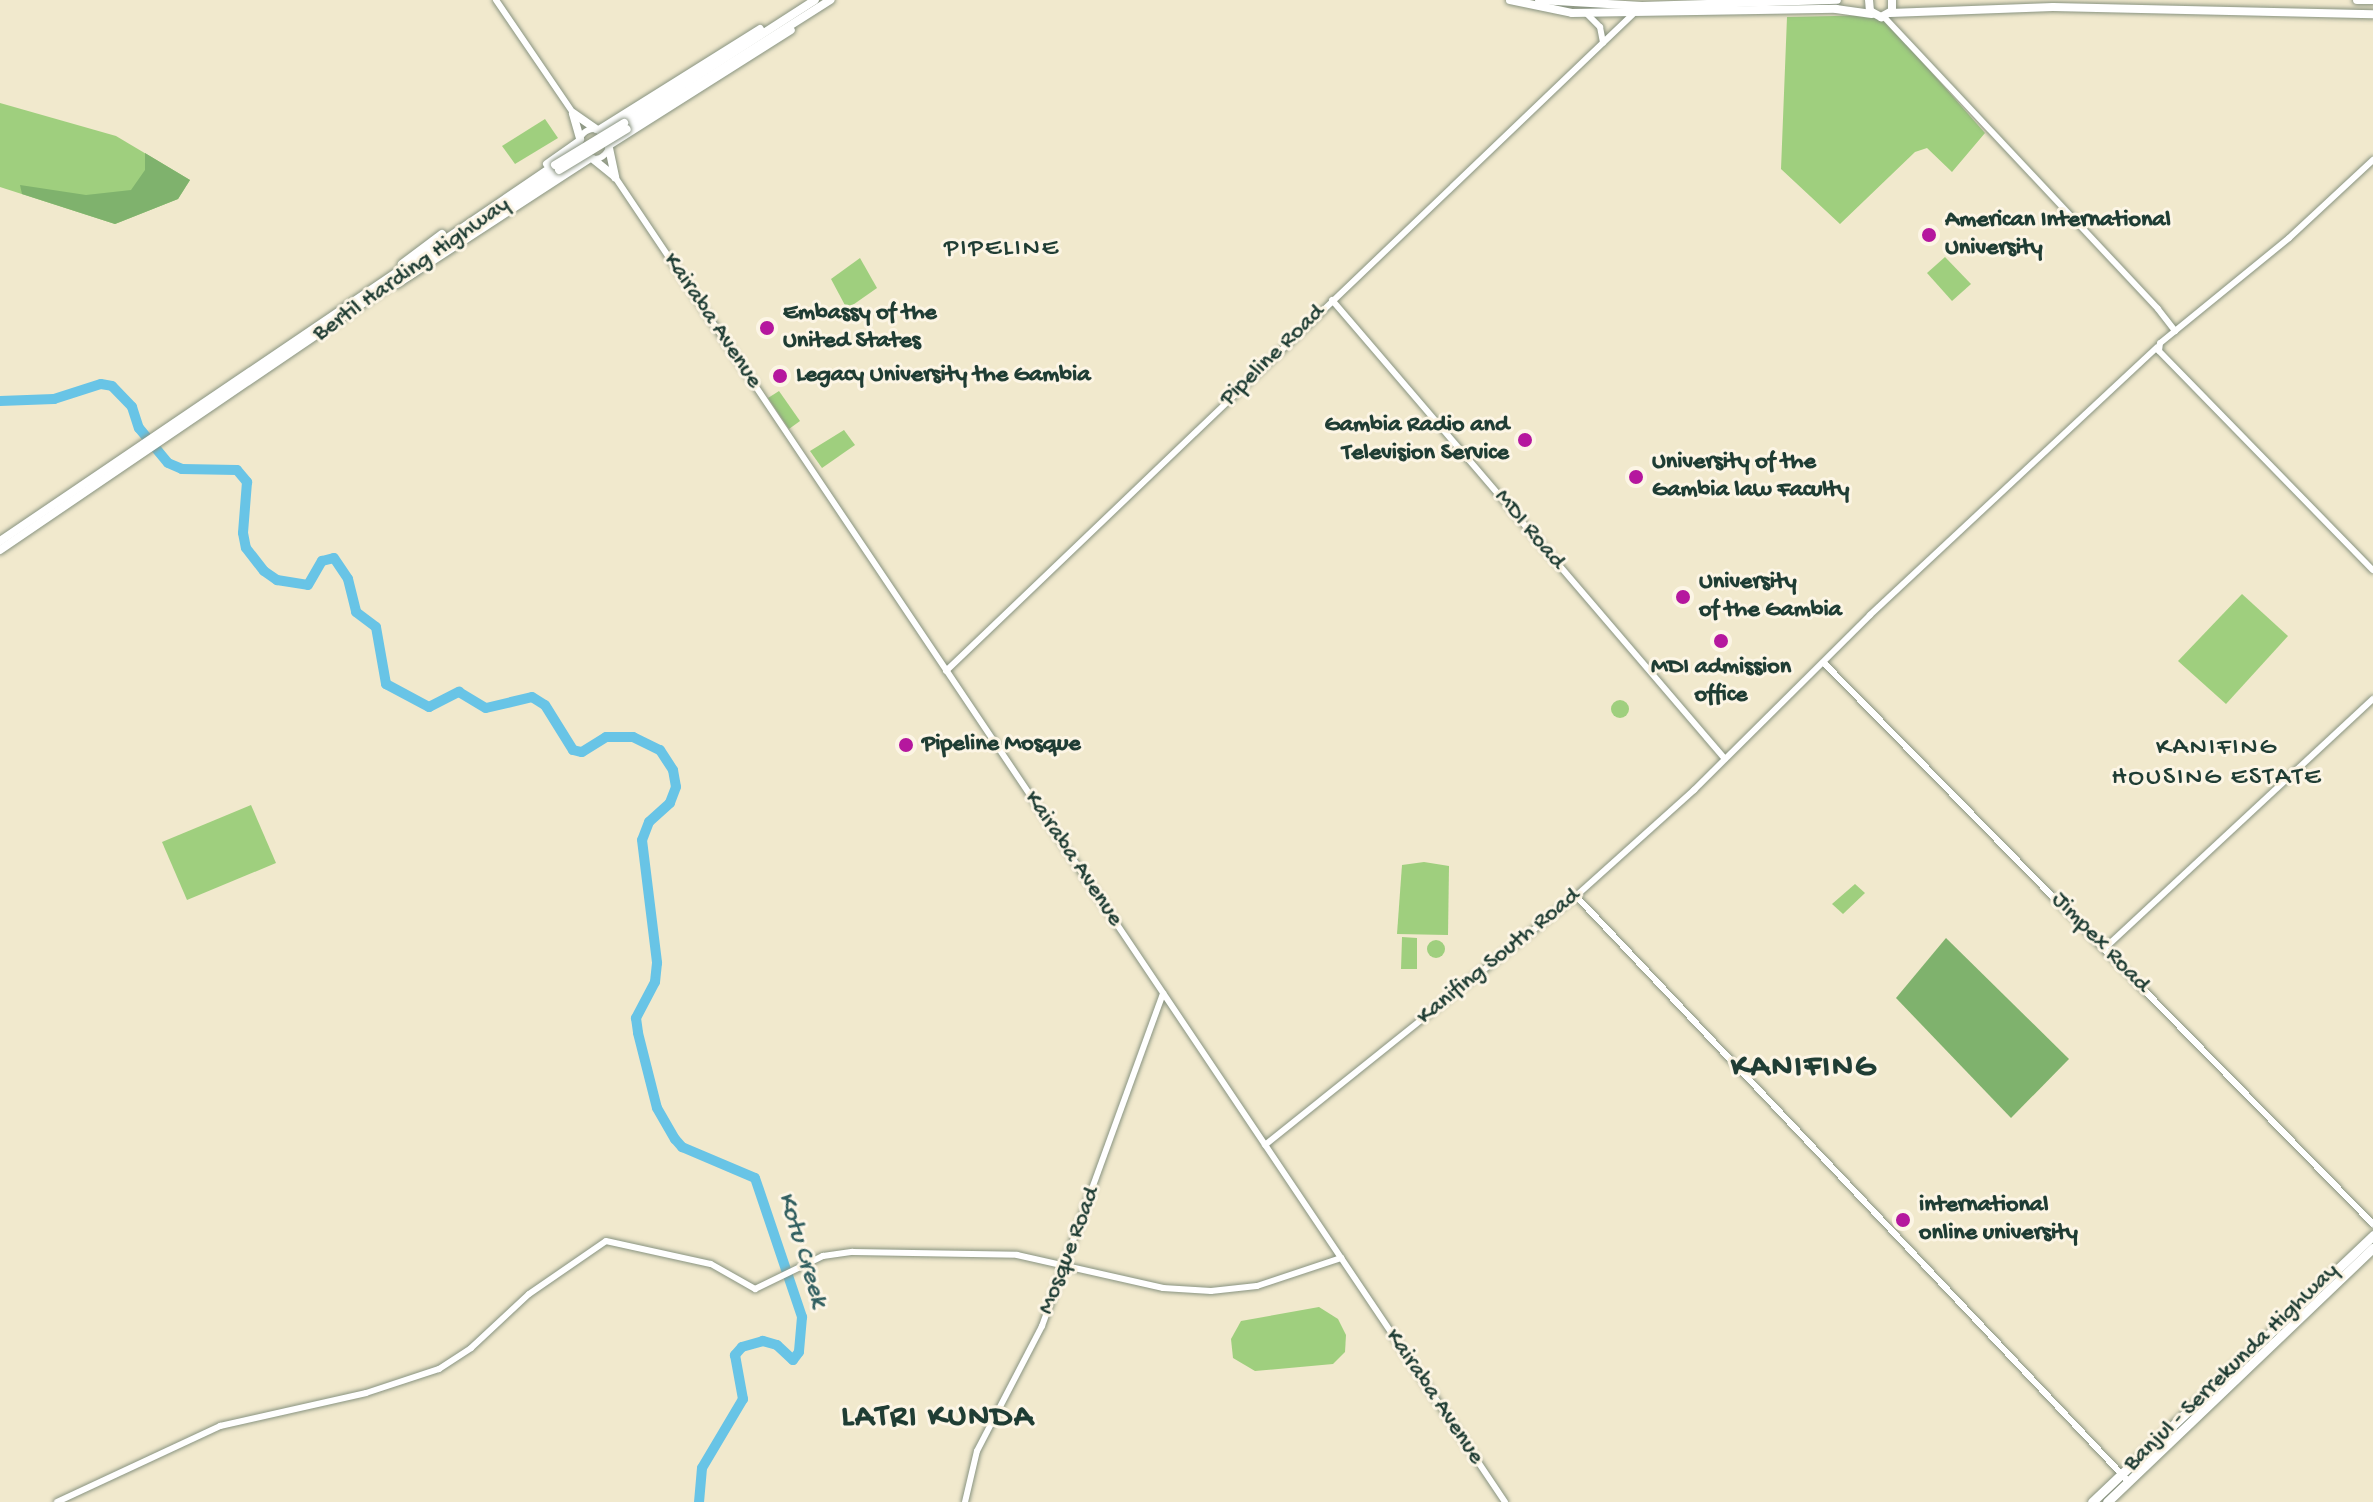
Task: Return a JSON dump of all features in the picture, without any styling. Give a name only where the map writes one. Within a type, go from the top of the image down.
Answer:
[{"type":"highway","name":"Banjul - Serrekunda Highway","points":[[2107,1502],[2125,1478],[2373,1235]]},
{"type":"highway","name":"Banjul - Serrekunda Highway","points":[[2092,1502],[2125,1478],[2373,1248]]},
{"type":"main road","name":"Bertil Harding Highway","points":[[0,550],[401,274],[780,27],[815,0]]},
{"type":"main road","name":"Bertil Harding Highway","points":[[795,17],[830,0]]},
{"type":"main road","points":[[1510,0],[1555,12],[1633,14],[1836,9],[1887,15],[2053,7],[2373,14]]},
{"type":"main road","points":[[1539,0],[1642,6],[1837,0]]},
{"type":"main road","points":[[1869,0],[1872,14]]},
{"type":"main road","points":[[1887,15],[1892,0]]},
{"type":"main road","points":[[2357,0],[2373,0]]},
{"type":"main road","points":[[573,113],[597,129],[738,42],[795,17]]},
{"type":"main road","points":[[615,177],[609,147],[749,60],[795,17]]},
{"type":"main road","points":[[390,282],[411,256],[580,141],[573,113]]},
{"type":"main road","points":[[390,282],[425,271],[591,158],[615,177]]},
{"type":"main road","name":"Bertil Harding Highway","points":[[0,541],[143,452]]},
{"type":"street","points":[[496,0],[573,113]]},
{"type":"street","points":[[1586,13],[1600,27],[1603,43]]},
{"type":"street","name":"Pipeline Road","points":[[946,671],[1633,14]]},
{"type":"street","points":[[1887,15],[2175,331]]},
{"type":"street","points":[[597,129],[609,147],[591,158],[580,141],[597,129]]},
{"type":"street","name":"Kanifing South Road","points":[[1265,1145],[1576,896],[1725,759],[1825,664],[1870,615],[2157,347],[2373,160]]},
{"type":"street","name":"Kairaba Avenue","points":[[615,177],[1505,1502]]},
{"type":"street","name":"MDI Road","points":[[1332,300],[1725,759]]},
{"type":"street","points":[[2157,347],[2373,570]]},
{"type":"street","name":"Jimpex Road","points":[[1825,664],[2373,1224]]},
{"type":"street","points":[[2105,948],[2373,699]]},
{"type":"street","points":[[1576,896],[2125,1478]]},
{"type":"street","name":"Mosque Road","points":[[965,1502],[973,1460],[1035,1342],[1163,993]]},
{"type":"street","points":[[57,1502],[210,1429],[366,1393],[439,1369],[471,1348],[529,1294],[606,1241],[711,1264],[748,1288],[833,1254],[878,1251],[1017,1255],[1063,1268],[1163,1288],[1211,1291],[1257,1286],[1341,1258]]},
{"type":"green space","points":[[1881,15],[1985,133],[1952,172],[1927,148],[1915,152],[1840,224],[1781,169],[1787,17]]},
{"type":"green space","points":[[0,103],[116,136],[190,180],[178,199],[115,224],[0,187]]},
{"type":"green space","points":[[545,119],[558,138],[515,164],[502,146]]},
{"type":"green space","points":[[145,153],[190,180],[178,199],[115,224],[22,194],[20,185],[86,195],[131,190],[145,170]]},
{"type":"green space","points":[[1945,257],[1971,284],[1952,301],[1927,273]]},
{"type":"green space","points":[[860,258],[877,288],[847,309],[831,279]]},
{"type":"green space","points":[[779,391],[800,421],[789,429],[768,398]]},
{"type":"green space","points":[[844,430],[855,445],[822,468],[810,451]]},
{"type":"green space","points":[[2242,594],[2288,636],[2226,704],[2178,661]]},
{"type":"green space","points":[[1620,700],[1629,709],[1620,718],[1611,709]]},
{"type":"green space","points":[[251,805],[276,863],[187,900],[162,842]]},
{"type":"green space","points":[[1424,862],[1449,866],[1448,935],[1397,934],[1402,865]]},
{"type":"green space","points":[[1855,884],[1865,893],[1843,914],[1832,904]]},
{"type":"green space","points":[[1402,937],[1417,938],[1417,969],[1401,969]]},
{"type":"green space","points":[[1946,938],[2069,1059],[2011,1118],[1896,998]]},
{"type":"green space","points":[[1436,940],[1445,949],[1436,958],[1427,949]]},
{"type":"green space","points":[[1319,1307],[1338,1319],[1346,1335],[1345,1352],[1333,1364],[1255,1371],[1233,1358],[1231,1339],[1241,1321]]},
{"type":"waterway","name":"Kotu Creek","points":[[0,401],[54,399],[101,384],[112,386],[132,407],[139,428],[168,463],[182,469],[237,470],[247,482],[243,533],[246,548],[264,571],[277,580],[308,585],[322,561],[334,558],[348,579],[356,612],[376,627],[386,684],[429,707],[459,692],[486,708],[532,697],[545,705],[573,750],[582,752],[606,737],[633,737],[660,750],[673,770],[676,787],[670,803],[649,822],[642,840],[657,963],[655,982],[636,1018],[638,1033],[657,1108],[675,1139],[682,1147],[755,1178],[802,1317],[799,1352],[793,1360],[777,1345],[763,1341],[742,1347],[735,1355],[743,1399],[702,1468],[699,1502]]},
{"type":"place","name":"American International University","points":[[1929,235]]},
{"type":"place","name":"Embassy of the United States","points":[[767,328]]},
{"type":"place","name":"Legacy University the Gambia","points":[[780,376]]},
{"type":"place","name":"Gambia Radio and Television Service","points":[[1525,440]]},
{"type":"place","name":"University of the Gambia law Faculty","points":[[1636,477]]},
{"type":"place","name":"University of the Gambia","points":[[1683,597]]},
{"type":"place","name":"MDI admission office","points":[[1721,641]]},
{"type":"place","name":"Pipeline Mosque","points":[[906,745]]},
{"type":"place","name":"international online university","points":[[1903,1220]]},
{"type":"district","name":"PIPELINE","points":[[1002,250]]},
{"type":"district","name":"KANIFING HOUSING ESTATE","points":[[2217,764]]},
{"type":"district","name":"KANIFING","points":[[1804,1068]]},
{"type":"district","name":"LATRI KUNDA","points":[[938,1418]]}]
